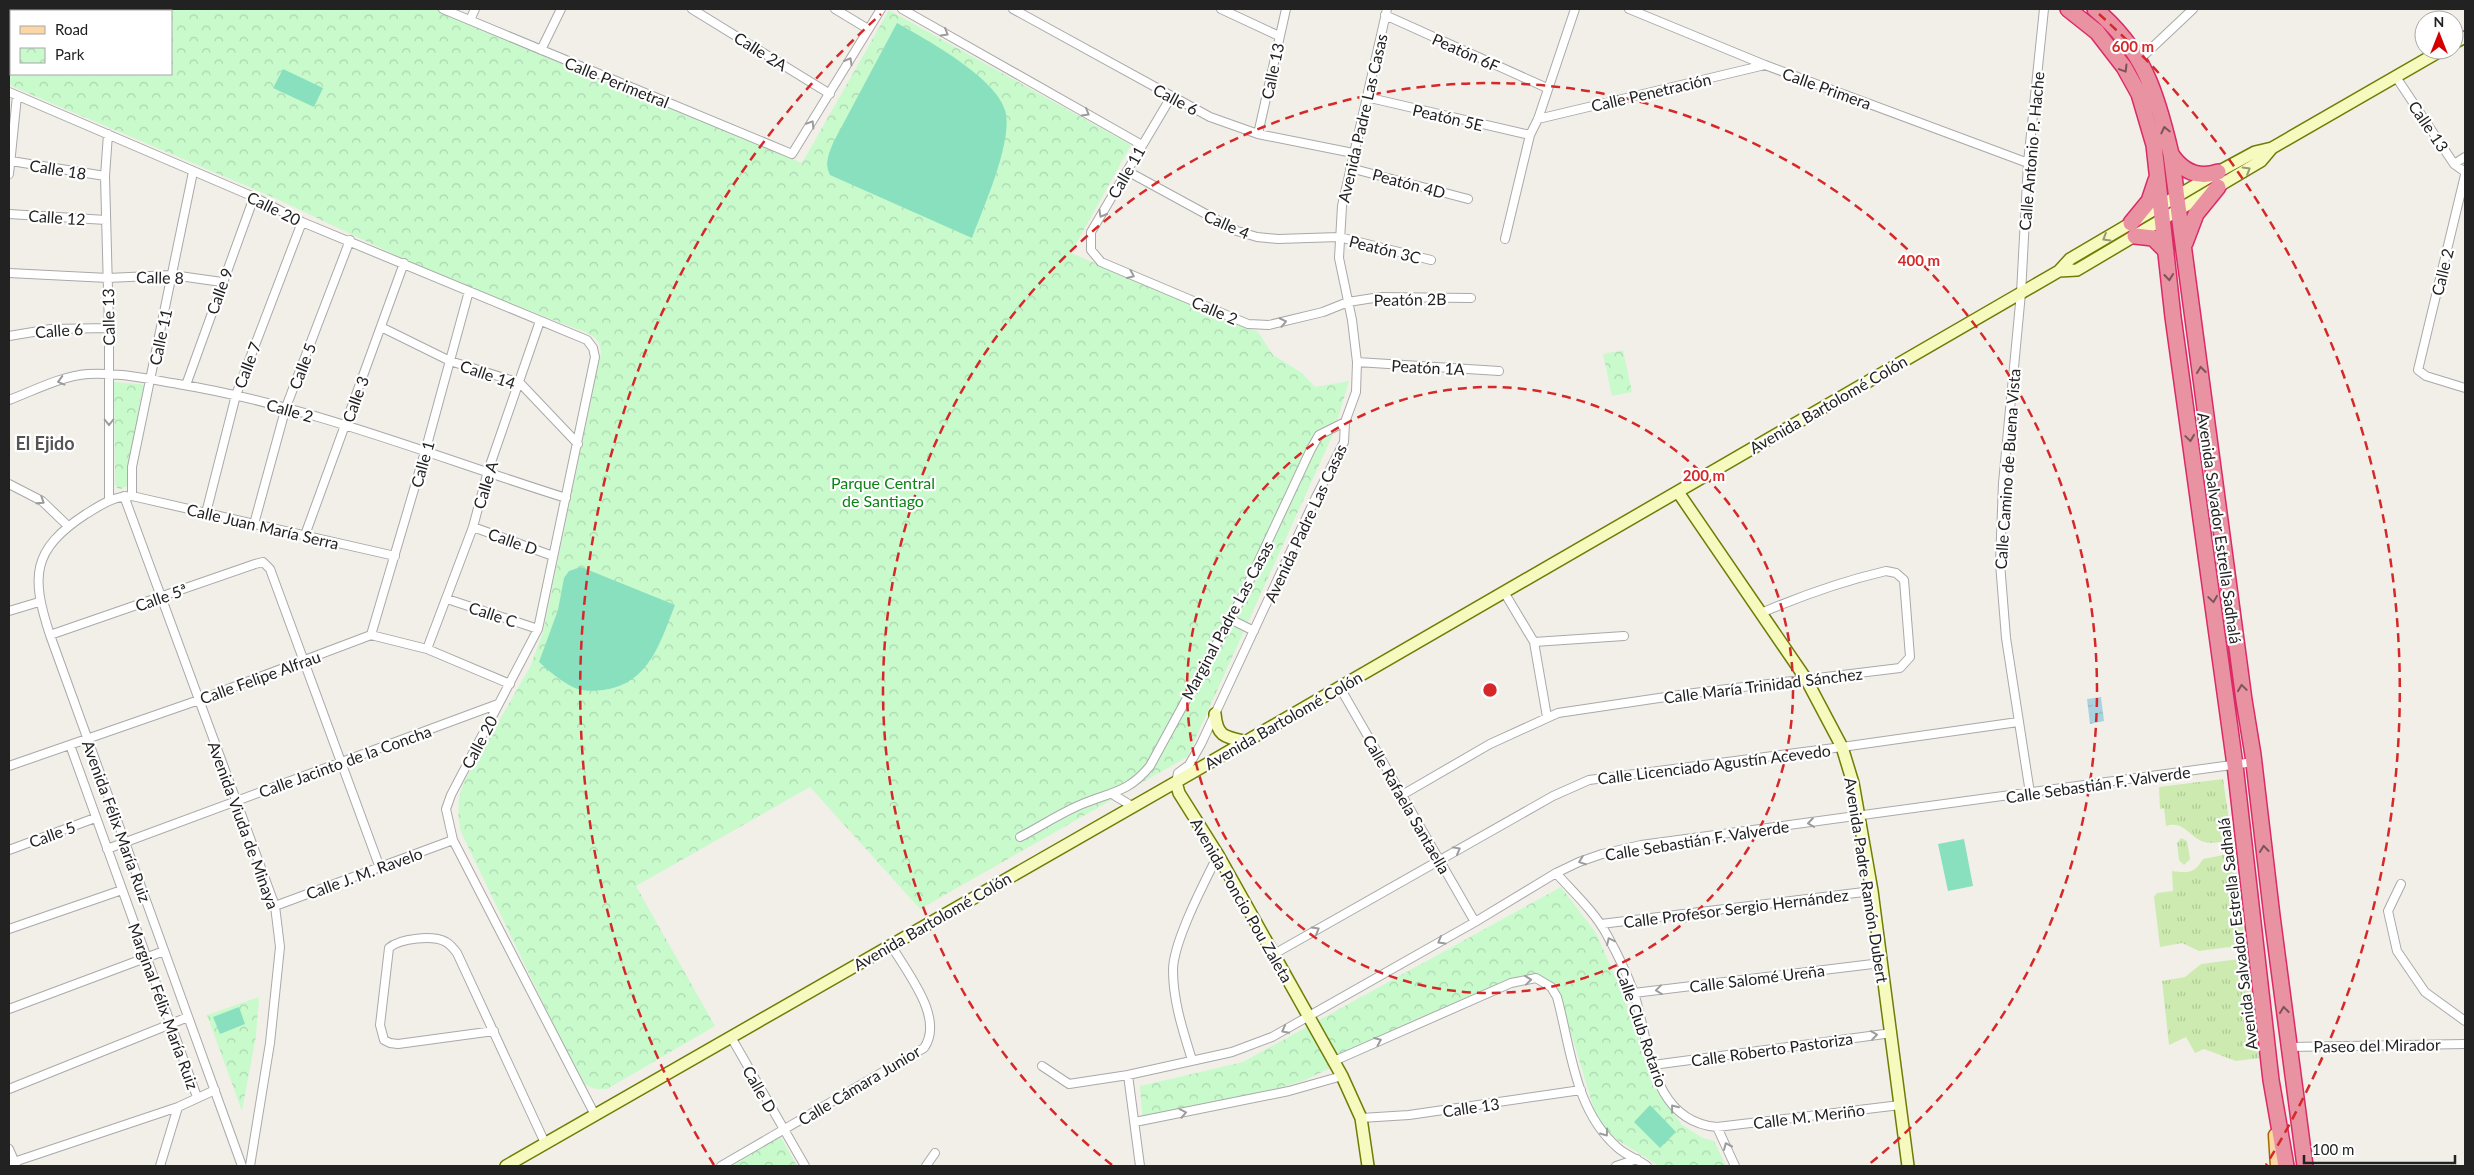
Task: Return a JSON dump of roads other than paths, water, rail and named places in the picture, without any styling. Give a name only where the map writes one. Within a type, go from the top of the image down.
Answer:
[{"type":"highway","name":"Avenida Salvador Estrella Sadhalá","points":[[2068,9],[2097,32],[2128,74],[2144,110],[2154,145],[2173,317],[2235,765],[2271,1080],[2286,1166]]},
{"type":"highway","name":"Avenida Salvador Estrella Sadhalá","points":[[2095,9],[2126,39],[2140,59],[2159,103],[2171,154],[2178,195],[2244,700],[2254,762],[2305,1166]]},
{"type":"highway","points":[[2171,154],[2183,168],[2218,180],[2196,214],[2184,246]]},
{"type":"highway","points":[[2156,166],[2156,181],[2149,201],[2133,230],[2153,238],[2166,251]]},
{"type":"main road","points":[[2218,180],[2255,152],[2272,148],[2425,60]]},
{"type":"main road","name":"Avenida Bartolomé Colón","points":[[506,1166],[1678,492],[2059,271],[2070,259],[2133,230],[2162,213],[2178,195],[2218,180]]},
{"type":"main road","name":"Avenida Bartolomé Colón","points":[[2162,213],[2180,211],[2218,180]]},
{"type":"main road","name":"Avenida Padre Ramón Dubert","points":[[1678,492],[1806,679],[1842,747],[1853,783],[1872,891],[1908,1166]]},
{"type":"main road","points":[[1215,714],[1218,730],[1224,736],[1244,741]]},
{"type":"main road","name":"Avenida Poncio Pou Zaleta","points":[[1176,782],[1179,793],[1218,855],[1334,1060],[1361,1118],[1368,1166]]},
{"type":"main road","name":"Avenida Salvador Estrella Sadhalá","points":[[2293,1076],[2310,1166]]},
{"type":"main road","name":"Avenida Salvador Estrella Sadhalá","points":[[2271,1080],[2277,1166]]},
{"type":"street","name":"Calle Perimetral","points":[[443,9],[792,154],[830,94]]},
{"type":"street","points":[[470,20],[475,9]]},
{"type":"street","points":[[541,50],[561,9]]},
{"type":"street","name":"Calle 2A","points":[[692,9],[830,94]]},
{"type":"street","points":[[835,9],[868,29]]},
{"type":"street","points":[[830,94],[881,9]]},
{"type":"street","points":[[902,9],[1142,145]]},
{"type":"street","name":"Calle 6","points":[[1013,9],[1210,117],[1258,134],[1354,153]]},
{"type":"street","points":[[1221,9],[1279,36]]},
{"type":"street","name":"Calle 13","points":[[1258,134],[1286,9]]},
{"type":"street","points":[[1505,239],[1530,135],[1538,119],[1575,9]]},
{"type":"street","name":"Calle Primera","points":[[1629,9],[1765,65],[2028,163]]},
{"type":"street","name":"Calle Antonio P. Hache","points":[[2021,293],[2028,163],[2044,9]]},
{"type":"street","points":[[2140,59],[2193,9]]},
{"type":"street","name":"Peatón 6F","points":[[1386,12],[1547,88]]},
{"type":"street","name":"Avenida Padre Las Casas","points":[[1176,782],[1178,773],[1195,754],[1215,714],[1316,497],[1344,442],[1345,422],[1356,392],[1357,362],[1339,258],[1338,237],[1350,168],[1386,12]]},
{"type":"street","name":"Calle Penetración","points":[[1538,119],[1765,65]]},
{"type":"street","name":"Calle 13","points":[[2396,77],[2454,164],[2465,174]]},
{"type":"street","name":"Calle 20","points":[[9,92],[254,197],[302,222],[350,240],[587,340],[593,348],[594,357],[578,444],[538,629],[451,795],[446,809],[453,840],[594,1115]]},
{"type":"street","points":[[9,174],[17,96]]},
{"type":"street","name":"Calle 11","points":[[1091,250],[1091,232],[1171,96]]},
{"type":"street","name":"Peatón 5E","points":[[1366,97],[1530,135]]},
{"type":"street","name":"Calle 13","points":[[108,134],[105,176],[109,328],[109,500]]},
{"type":"street","points":[[2454,164],[2465,157]]},
{"type":"street","name":"Calle 18","points":[[11,161],[105,176]]},
{"type":"street","name":"Peatón 4D","points":[[1350,168],[1468,199]]},
{"type":"street","name":"Calle 4","points":[[1126,171],[1237,231],[1257,237],[1338,237]]},
{"type":"street","name":"Calle 11","points":[[128,496],[132,467],[193,172]]},
{"type":"street","name":"Calle 2","points":[[2465,174],[2418,370],[2426,376],[2465,388]]},
{"type":"street","name":"Calle 9","points":[[186,386],[254,197]]},
{"type":"street","name":"Calle 12","points":[[9,214],[106,220]]},
{"type":"street","name":"Calle 7","points":[[206,513],[236,395],[302,222]]},
{"type":"street","name":"Peatón 3C","points":[[1338,237],[1431,260]]},
{"type":"street","name":"Calle 5","points":[[254,524],[286,408],[350,240]]},
{"type":"street","name":"Calle 2","points":[[1091,250],[1101,262],[1248,324],[1269,325],[1323,312],[1348,302]]},
{"type":"street","name":"Calle 3","points":[[305,535],[404,263]]},
{"type":"street","name":"Calle 8","points":[[9,273],[108,278],[172,275],[222,282]]},
{"type":"street","name":"Calle 1","points":[[371,636],[425,452],[469,291]]},
{"type":"street","name":"Calle Camino de Buena Vista","points":[[2021,293],[2003,482],[2000,563],[2002,609],[2030,793]]},
{"type":"street","name":"Peatón 2B","points":[[1348,302],[1403,296],[1471,298]]},
{"type":"street","name":"Calle A","points":[[427,649],[473,527],[488,471],[520,384],[540,321]]},
{"type":"street","name":"Calle 14","points":[[382,327],[450,361],[520,384],[578,444]]},
{"type":"street","name":"Calle 6","points":[[9,336],[51,329],[109,328]]},
{"type":"street","name":"Peatón 1A","points":[[1357,362],[1499,371]]},
{"type":"street","name":"Calle 2","points":[[9,400],[48,385],[85,374],[109,374],[186,386],[236,395],[286,408],[488,471],[566,498]]},
{"type":"street","name":"Marginal Padre Las Casas","points":[[1020,837],[1090,801],[1112,794],[1137,781],[1150,766],[1230,619],[1319,435],[1345,422]]},
{"type":"street","points":[[9,484],[42,501],[68,526]]},
{"type":"street","name":"Avenida Félix María Ruiz","points":[[128,496],[109,500],[68,526],[53,539],[42,558],[37,581],[39,602],[242,1166]]},
{"type":"street","name":"Calle Juan María Serra","points":[[128,496],[395,556]]},
{"type":"street","name":"Avenida Viuda de Minaya","points":[[128,496],[162,597],[275,906],[280,947],[270,1043],[250,1166]]},
{"type":"street","name":"Calle D","points":[[473,527],[553,556]]},
{"type":"street","name":"Calle 5ª","points":[[50,635],[264,562],[270,570],[305,661]]},
{"type":"street","name":"Calle María Trinidad Sánchez","points":[[1402,795],[1490,744],[1547,717],[1580,708],[1900,668],[1905,665],[1910,657],[1904,580],[1896,573],[1886,571],[1796,598],[1761,614]]},
{"type":"street","points":[[1504,592],[1534,642],[1547,717]]},
{"type":"street","name":"Calle C","points":[[447,599],[538,629]]},
{"type":"street","points":[[9,611],[39,602]]},
{"type":"street","points":[[1230,619],[1254,631]]},
{"type":"street","points":[[371,636],[427,649],[510,684]]},
{"type":"street","name":"Calle Felipe Alfrau","points":[[9,766],[199,700],[371,636]]},
{"type":"street","points":[[1534,642],[1624,636]]},
{"type":"street","points":[[305,661],[340,763],[380,868]]},
{"type":"street","name":"Calle Rafaela Santaella","points":[[1339,686],[1475,922]]},
{"type":"street","name":"Calle Jacinto de la Concha","points":[[107,849],[498,704]]},
{"type":"street","name":"Calle Licenciado Agustín Acevedo","points":[[1274,954],[1559,793],[1589,780],[2018,722]]},
{"type":"street","name":"Marginal Félix María Ruiz","points":[[70,745],[197,1097]]},
{"type":"street","name":"Calle Sebastián F. Valverde","points":[[1042,1066],[1069,1084],[1128,1075],[1232,1052],[1272,1037],[1475,922],[1556,873],[1602,854],[1641,845],[2254,762]]},
{"type":"street","points":[[1112,794],[1132,806]]},
{"type":"street","name":"Calle 5","points":[[9,850],[95,818]]},
{"type":"street","name":"Calle J. M. Ravelo","points":[[275,906],[453,840]]},
{"type":"street","points":[[1192,1060],[1179,1018],[1173,967],[1182,934],[1218,855]]},
{"type":"street","name":"Calle Club Rotario","points":[[1556,873],[1601,924],[1634,993],[1653,1065],[1665,1093],[1678,1113],[1692,1122],[1717,1127]]},
{"type":"street","points":[[2401,884],[2388,911],[2397,951],[2425,992],[2465,1022]]},
{"type":"street","points":[[9,929],[122,890]]},
{"type":"street","name":"Calle Profesor Sergio Hernández","points":[[1601,924],[1872,891]]},
{"type":"street","points":[[494,1031],[398,1044],[384,1040],[380,1025],[389,948],[404,940],[436,939],[451,946],[462,962],[546,1143]]},
{"type":"street","name":"Calle Cámara Junior","points":[[721,1166],[914,1056],[924,1048],[930,1039],[931,1024],[928,1011],[891,945]]},
{"type":"street","points":[[9,1009],[164,951]]},
{"type":"street","name":"Calle Salomé Ureña","points":[[1634,993],[1881,963]]},
{"type":"street","points":[[1334,1060],[1511,984],[1536,978],[1551,987],[1557,997],[1572,1068],[1581,1090],[1606,1136],[1624,1153],[1647,1166]]},
{"type":"street","points":[[9,1089],[170,1026],[188,1017]]},
{"type":"street","name":"Calle Roberto Pastoriza","points":[[1653,1065],[1892,1033]]},
{"type":"street","name":"Calle D","points":[[731,1037],[805,1166]]},
{"type":"street","name":"Paseo del Mirador","points":[[2289,1047],[2465,1044]]},
{"type":"street","points":[[1128,1075],[1140,1166]]},
{"type":"street","points":[[1135,1122],[1289,1091],[1342,1076]]},
{"type":"street","points":[[9,1149],[13,1165],[178,1107],[215,1090]]},
{"type":"street","name":"Calle 13","points":[[1361,1118],[1419,1114],[1581,1090]]},
{"type":"street","name":"Calle M. Meriño","points":[[1717,1127],[1900,1105]]},
{"type":"street","points":[[160,1166],[178,1107]]},
{"type":"street","points":[[1717,1127],[1735,1166]]},
{"type":"street","points":[[926,1166],[935,1153]]},
{"type":"street","points":[[1616,1166],[1637,1159]]},
{"type":"water","points":[[2101,697],[2104,721],[2090,724],[2087,699]]},
{"type":"district","name":"El Ejido","points":[[45,443]]},
{"type":"park label","name":"Parque Central de Santiago","points":[[883,491]]}]
